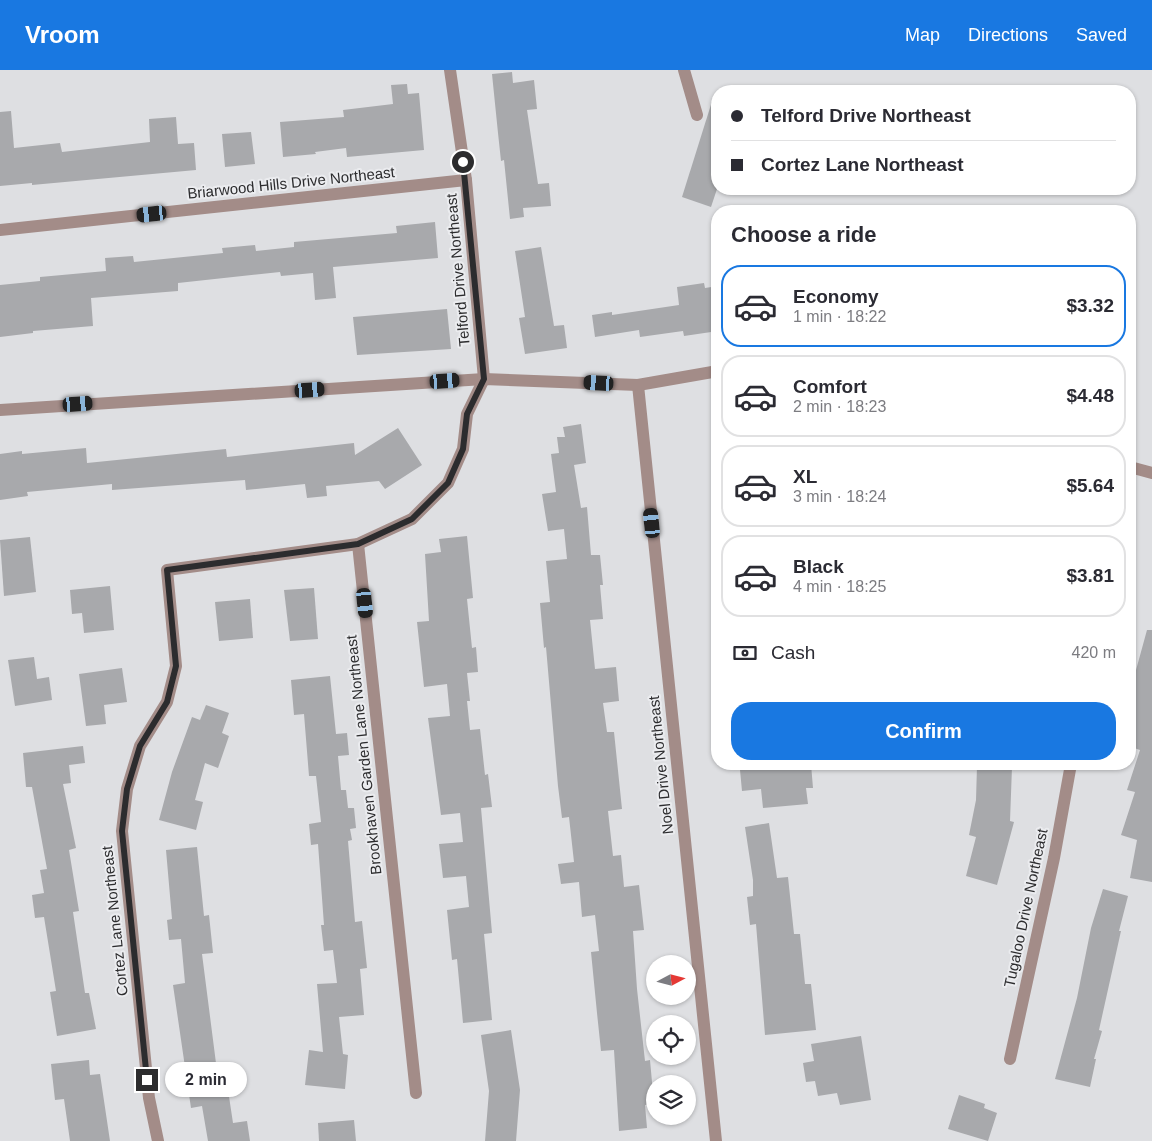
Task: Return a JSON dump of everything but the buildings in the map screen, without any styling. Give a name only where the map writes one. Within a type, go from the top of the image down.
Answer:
[{"type":"street","name":"Telford Drive Northeast","points":[[450,70],[466,180],[484,379]]},
{"type":"street","points":[[684,70],[697,115]]},
{"type":"street","name":"Briarwood Hills Drive Northeast","points":[[0,230],[466,180]]},
{"type":"street","points":[[0,410],[484,379],[638,385],[711,371]]},
{"type":"street","points":[[358,544],[412,519],[448,483],[463,449],[467,414],[484,379]]},
{"type":"street","name":"Noel Drive Northeast","points":[[638,385],[716,1141]]},
{"type":"street","points":[[1136,469],[1152,473]]},
{"type":"street","name":"Brookhaven Garden Lane Northeast","points":[[358,544],[416,1093]]},
{"type":"street","name":"Cortez Lane Northeast","points":[[158,1141],[149,1098],[122,831],[127,789],[140,746],[167,702],[176,666],[167,570],[358,544]]},
{"type":"street","name":"Tugaloo Drive Northeast","points":[[1010,1059],[1054,858],[1070,770]]},
{"type":"route","points":[[147,1080],[122,831],[127,789],[140,746],[167,702],[176,666],[167,570],[358,544],[412,519],[448,483],[463,449],[467,414],[484,379],[463,162]]}]
